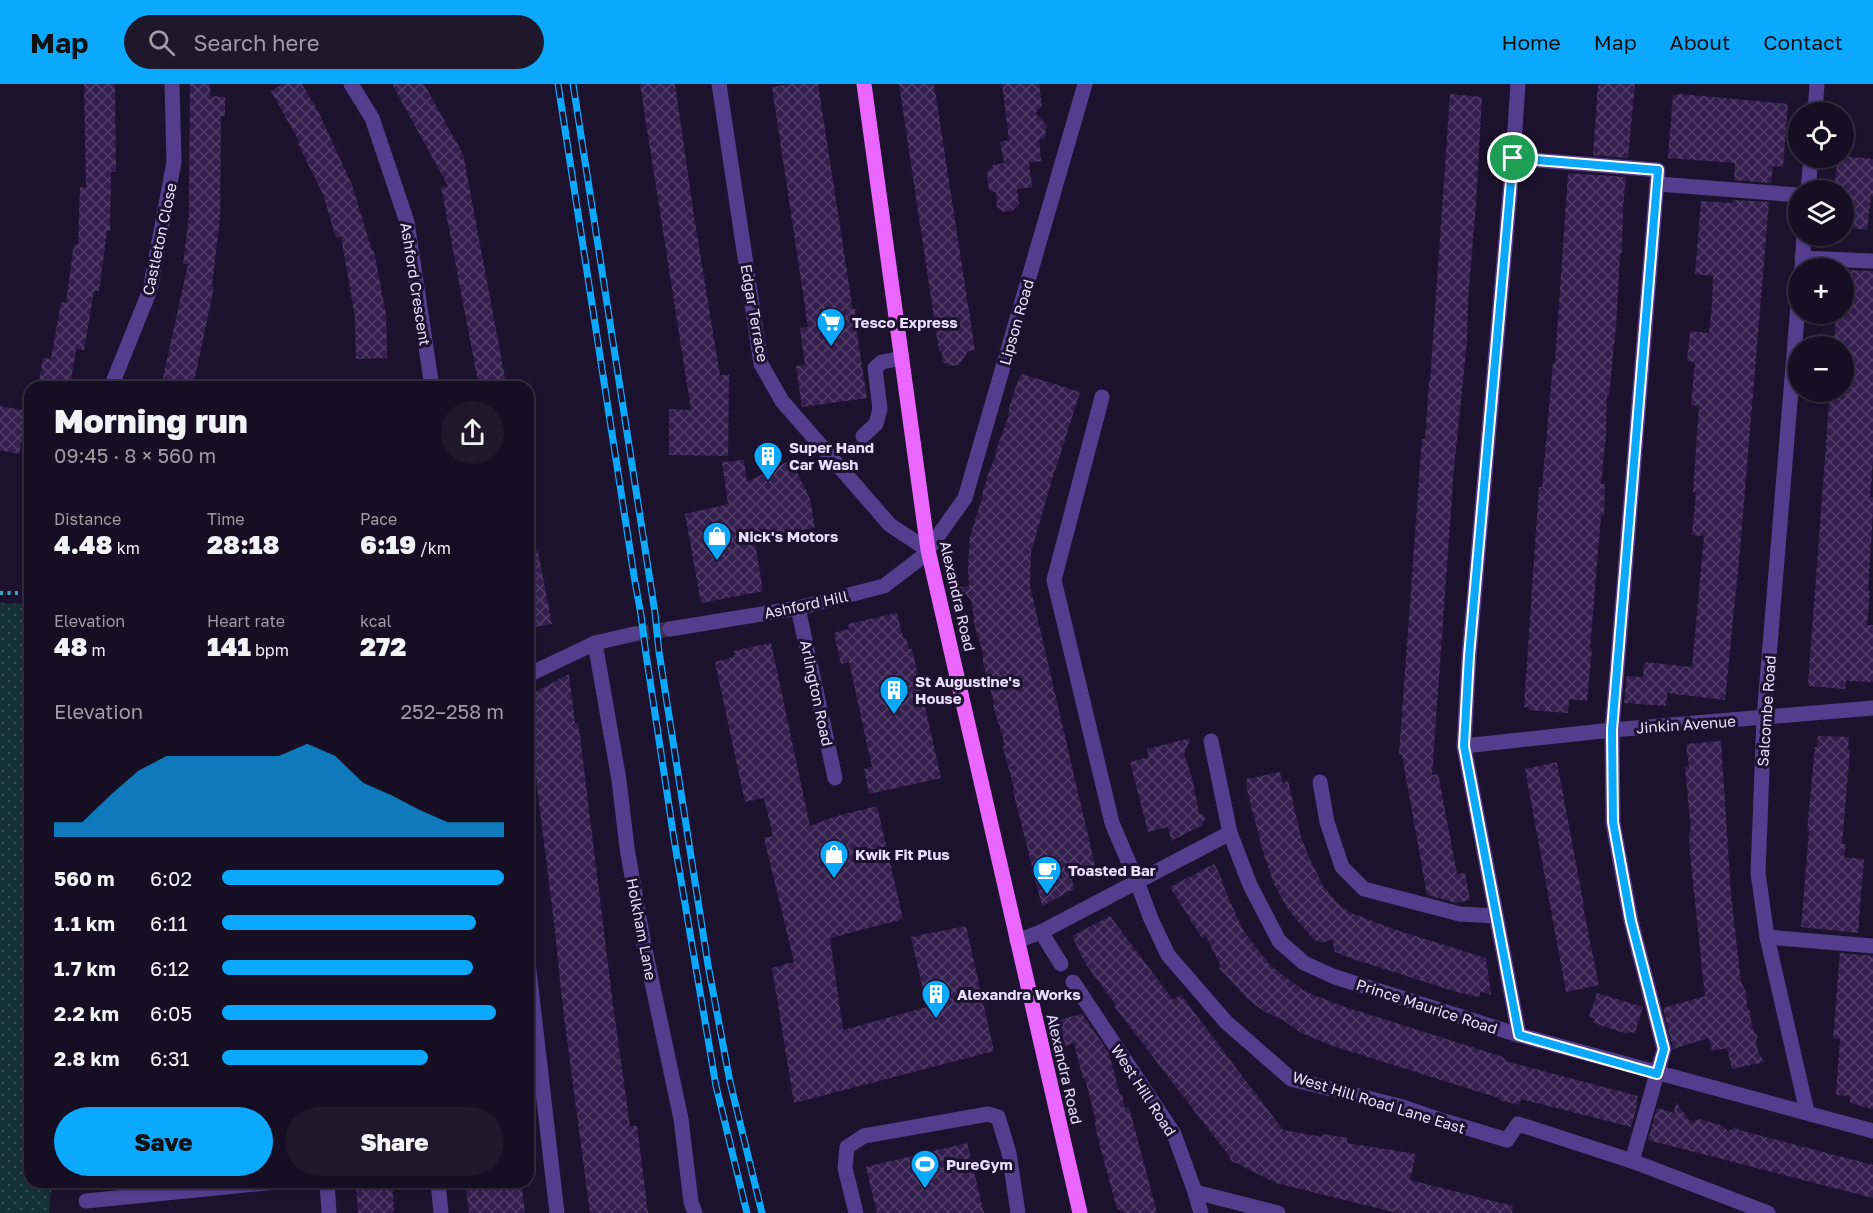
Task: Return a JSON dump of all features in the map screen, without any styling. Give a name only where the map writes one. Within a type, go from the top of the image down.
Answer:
[{"type":"main road","name":"Alexandra Road","points":[[864,84],[928,550],[1080,1213]]},
{"type":"street","name":"Castleton Close","points":[[113,381],[150,290],[174,162],[172,84]]},
{"type":"street","name":"Ashford Crescent","points":[[351,84],[372,118],[407,222],[431,381]]},
{"type":"street","name":"Edgar Terrace","points":[[719,84],[761,364],[782,401],[890,525],[928,550]]},
{"type":"street","name":"Lipson Road","points":[[928,550],[965,498],[1085,84]]},
{"type":"street","points":[[1518,84],[1469,656],[1464,746],[1519,1035]]},
{"type":"street","points":[[1816,102],[1817,84]]},
{"type":"street","points":[[1513,158],[1658,170],[1612,730],[1613,822],[1631,921],[1664,1049],[1632,1161]]},
{"type":"street","points":[[1658,184],[1788,194]]},
{"type":"street","points":[[1854,262],[1873,261]]},
{"type":"street","name":"Salcombe Road","points":[[1796,324],[1764,718],[1758,873],[1767,937],[1807,1112]]},
{"type":"street","points":[[863,436],[876,424],[880,409],[875,368],[882,362],[902,358]]},
{"type":"street","points":[[1102,398],[1054,580],[1112,823],[1137,882]]},
{"type":"street","name":"Ashford Hill","points":[[670,629],[798,608],[884,586],[928,550]]},
{"type":"street","name":"Arlington Road","points":[[798,608],[835,778]]},
{"type":"street","points":[[534,672],[595,643],[634,634]]},
{"type":"street","name":"Holkham Lane","points":[[595,643],[619,780],[627,848],[643,940],[677,1096],[695,1213]]},
{"type":"street","name":"Jinkin Avenue","points":[[1464,746],[1612,730],[1873,708]]},
{"type":"street","name":"Prince Maurice Road","points":[[1210,741],[1230,833],[1250,885],[1279,940],[1304,963],[1335,977],[1519,1035],[1873,1131]]},
{"type":"street","points":[[1320,782],[1327,822],[1342,867],[1364,889],[1460,914],[1496,916]]},
{"type":"street","points":[[1017,941],[1041,932],[1230,833]]},
{"type":"street","name":"West Hill Road Lane East","points":[[1137,882],[1168,955],[1226,1022],[1291,1079],[1403,1107],[1507,1140],[1518,1124],[1632,1161],[1768,1213]]},
{"type":"street","points":[[1041,932],[1061,964]]},
{"type":"street","points":[[1767,937],[1873,946]]},
{"type":"street","name":"West Hill Road","points":[[1073,982],[1174,1134],[1201,1213]]},
{"type":"street","points":[[534,1014],[557,1213]]},
{"type":"street","points":[[856,1213],[846,1168],[847,1148],[864,1136],[988,1114],[998,1117],[1009,1153],[1018,1213]]},
{"type":"street","points":[[86,1202],[219,1188]]},
{"type":"street","points":[[327,1188],[329,1213]]},
{"type":"street","points":[[439,1188],[441,1213]]},
{"type":"street","points":[[1195,1192],[1278,1213]]},
{"type":"path","points":[[0,593],[24,593]]},
{"type":"green space","points":[[0,603],[24,604],[24,1188],[51,1188],[49,1213],[0,1213]]},
{"type":"building","points":[[84,84],[115,84],[116,172],[111,172],[110,231],[107,231],[99,291],[94,291],[84,350],[76,349],[71,381],[39,381],[43,358],[51,359],[61,302],[66,303],[74,244],[78,245],[80,187],[86,187]]},
{"type":"building","points":[[190,84],[210,84],[210,96],[225,97],[225,116],[221,116],[220,217],[212,286],[214,287],[194,381],[162,381],[188,264],[183,264],[189,215]]},
{"type":"building","points":[[282,84],[302,84],[319,113],[352,185],[372,251],[374,251],[386,315],[387,358],[356,359],[355,317],[341,236],[336,238],[323,194],[298,144],[300,143],[271,91]]},
{"type":"building","points":[[392,84],[424,84],[463,154],[506,381],[478,381],[441,187],[448,186]]},
{"type":"building","points":[[640,84],[675,84],[720,375],[729,375],[728,456],[669,455],[669,409],[691,410]]},
{"type":"building","points":[[818,84],[852,307],[857,311],[854,315],[867,398],[802,407],[796,366],[805,365],[800,328],[808,327],[772,87]]},
{"type":"building","points":[[899,84],[934,84],[975,350],[968,351],[959,365],[950,366],[943,362],[942,352],[939,351]]},
{"type":"building","points":[[1002,84],[1039,84],[1042,106],[1035,113],[1048,126],[1045,130],[1046,138],[1039,139],[1041,161],[1029,163],[1032,187],[1017,189],[1019,204],[1012,211],[1004,212],[997,207],[996,192],[989,191],[987,173],[993,165],[1004,163],[1000,142],[1009,140]]},
{"type":"building","points":[[1598,84],[1635,84],[1628,158],[1593,155]]},
{"type":"building","points":[[1450,94],[1482,97],[1467,341],[1454,468],[1432,775],[1438,774],[1457,874],[1465,873],[1470,900],[1457,903],[1427,895],[1402,755],[1399,754],[1422,439],[1425,439],[1430,382]]},
{"type":"building","points":[[1673,95],[1788,104],[1783,167],[1773,166],[1771,183],[1734,180],[1735,163],[1668,158]]},
{"type":"building","points":[[1854,157],[1873,159],[1873,196],[1871,196],[1867,230],[1854,228],[1854,180],[1835,180],[1837,168],[1854,168]]},
{"type":"building","points":[[1568,173],[1626,177],[1622,253],[1620,253],[1609,395],[1607,395],[1601,484],[1605,484],[1604,516],[1601,516],[1587,701],[1569,699],[1568,713],[1529,710],[1529,707],[1524,707],[1539,487],[1542,487],[1553,363],[1555,363]]},
{"type":"building","points":[[1732,200],[1769,202],[1725,700],[1667,693],[1666,706],[1624,703],[1627,676],[1643,677],[1644,662],[1692,667],[1704,536],[1692,535],[1699,406],[1691,405],[1695,362],[1687,361],[1690,331],[1709,333],[1712,304],[1713,276],[1695,274],[1701,201],[1732,203]]},
{"type":"building","points":[[1854,270],[1873,271],[1873,461],[1870,497],[1873,497],[1873,511],[1867,625],[1873,625],[1873,682],[1846,681],[1845,689],[1809,686],[1808,684],[1829,402],[1854,402],[1854,336],[1835,336],[1835,324],[1854,324]]},
{"type":"building","points":[[1022,374],[1080,392],[1031,552],[1030,586],[1096,870],[1071,876],[1074,889],[1042,906],[1013,791],[1003,747],[1003,737],[983,663],[983,653],[973,620],[971,600],[959,587],[969,586],[970,536],[1017,383]]},
{"type":"building","points":[[0,406],[24,410],[24,430],[19,454],[0,450]]},
{"type":"building","points":[[744,460],[747,482],[791,460],[810,499],[815,528],[754,537],[763,591],[701,603],[685,514],[728,504],[722,462]]},
{"type":"building","points":[[534,551],[538,551],[552,624],[534,627]]},
{"type":"building","name":"St Augustine's House","points":[[897,613],[903,638],[906,638],[909,649],[912,649],[941,778],[869,794],[864,769],[872,767],[849,662],[841,664],[834,633],[849,629],[848,624]]},
{"type":"building","points":[[771,643],[810,826],[833,817],[877,806],[903,919],[830,938],[843,1030],[927,1007],[911,937],[966,926],[994,1051],[794,1103],[772,968],[794,962],[764,838],[773,836],[764,798],[745,802],[715,662],[734,657],[733,651]]},
{"type":"building","points":[[569,674],[575,723],[578,723],[580,736],[630,1126],[637,1126],[648,1213],[590,1213],[534,763],[534,693]]},
{"type":"building","points":[[1818,736],[1849,737],[1848,749],[1850,750],[1842,844],[1846,844],[1844,857],[1864,859],[1858,933],[1801,927],[1809,831],[1807,831]]},
{"type":"building","points":[[1191,738],[1184,754],[1199,812],[1207,818],[1202,823],[1203,825],[1171,841],[1168,827],[1148,832],[1130,762],[1149,757],[1147,749]]},
{"type":"building","points":[[1721,741],[1731,895],[1741,982],[1746,992],[1747,1007],[1751,1013],[1754,1033],[1758,1036],[1756,1041],[1758,1051],[1764,1062],[1732,1069],[1727,1048],[1712,1051],[1709,1038],[1673,1049],[1663,1008],[1705,996],[1690,855],[1689,832],[1691,832],[1685,767],[1689,767],[1686,744]]},
{"type":"building","points":[[1557,762],[1599,985],[1566,992],[1525,769]]},
{"type":"building","points":[[1280,772],[1282,783],[1288,781],[1307,853],[1323,886],[1337,903],[1349,912],[1393,929],[1486,958],[1491,995],[1481,991],[1479,997],[1457,992],[1335,952],[1332,939],[1322,943],[1313,939],[1288,909],[1275,886],[1264,855],[1246,785],[1247,779]]},
{"type":"building","points":[[1214,864],[1244,932],[1271,966],[1304,991],[1342,1006],[1500,1056],[1505,1061],[1638,1096],[1631,1127],[1521,1099],[1519,1105],[1499,1100],[1500,1098],[1333,1046],[1301,1033],[1283,1020],[1265,1012],[1250,1001],[1219,968],[1221,967],[1206,936],[1202,938],[1170,887]]},
{"type":"building","points":[[1110,916],[1173,1000],[1181,995],[1283,1130],[1322,1137],[1323,1134],[1348,1138],[1347,1143],[1416,1154],[1410,1180],[1513,1206],[1512,1213],[1397,1213],[1276,1183],[1230,1160],[1230,1157],[1114,1006],[1116,1005],[1085,963],[1072,936]]},
{"type":"building","points":[[1840,953],[1873,956],[1873,1109],[1850,1103],[1850,1096],[1836,1093],[1840,1039],[1833,1038]]},
{"type":"building","points":[[1597,993],[1643,1007],[1635,1033],[1627,1034],[1594,1023],[1595,1019],[1589,1017]]},
{"type":"building","points":[[1082,1014],[1109,1053],[1120,1095],[1122,1095],[1125,1108],[1129,1107],[1157,1213],[1125,1213],[1117,1209],[1074,1043],[1065,1046],[1059,1020]]},
{"type":"building","points":[[1676,1102],[1691,1123],[1699,1119],[1721,1125],[1728,1131],[1736,1127],[1739,1130],[1873,1165],[1873,1198],[1648,1140],[1657,1108],[1674,1113]]},
{"type":"building","name":"PureGym","points":[[967,1143],[984,1213],[877,1213],[866,1167]]},
{"type":"building","points":[[356,1188],[392,1188],[394,1213],[358,1213]]},
{"type":"building","points":[[466,1188],[522,1188],[525,1213],[469,1213]]},
{"type":"tunnel","points":[[634,634],[670,629]]},
{"type":"railway","points":[[558,84],[674,839],[716,1086],[747,1213]]},
{"type":"railway","points":[[573,84],[708,965],[730,1082],[762,1213]]},
{"type":"place","name":"Tesco Express","points":[[831,348]]},
{"type":"place","name":"Super Hand Car Wash","points":[[768,482]]},
{"type":"place","name":"Nick's Motors","points":[[717,562]]},
{"type":"place","name":"St Augustine's House","points":[[894,716]]},
{"type":"place","name":"Kwik Fit Plus","points":[[834,880]]},
{"type":"place","name":"Toasted Bar","points":[[1047,896]]},
{"type":"place","name":"Alexandra Works","points":[[936,1020]]},
{"type":"place","name":"PureGym","points":[[925,1190]]},
{"type":"route","points":[[1513,158],[1658,170],[1612,730],[1613,822],[1631,921],[1664,1049],[1657,1074],[1519,1035],[1464,746],[1469,656],[1513,158]]}]
